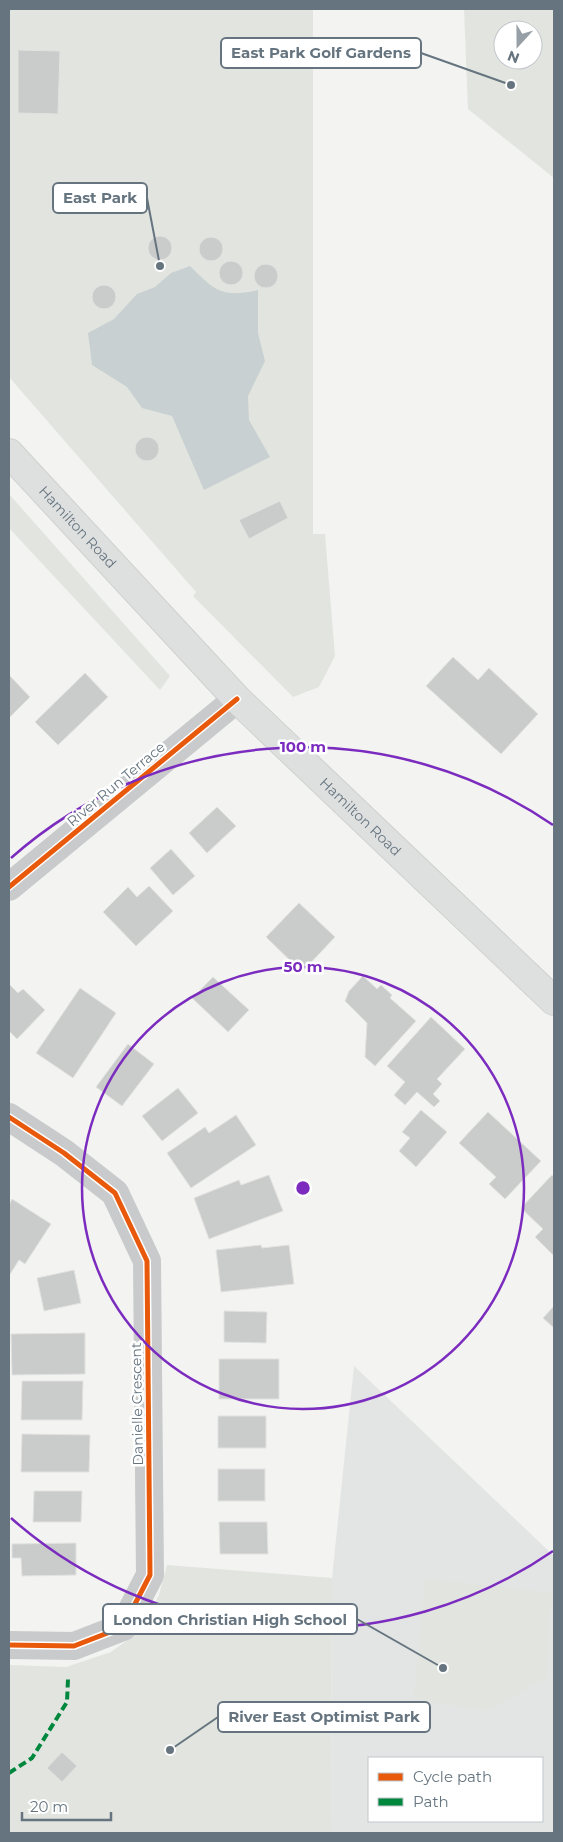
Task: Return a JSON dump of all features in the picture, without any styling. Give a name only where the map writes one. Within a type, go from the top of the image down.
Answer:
[{"type":"main road","name":"Hamilton Road","points":[[9,453],[237,699],[554,1001]]},
{"type":"street","name":"River Run Terrace","points":[[11,881],[237,699]]},
{"type":"street","name":"Danielle Crescent","points":[[9,1117],[64,1153],[115,1193],[147,1261],[150,1575],[123,1627],[74,1646],[9,1645]]},
{"type":"shaded area","points":[[9,9],[313,9],[313,534],[325,534],[335,656],[319,687],[293,697],[193,596],[196,592],[9,377]]},
{"type":"shaded area","points":[[464,9],[554,9],[554,178],[468,109]]},
{"type":"shaded area","points":[[190,266],[213,287],[227,293],[258,290],[258,333],[265,361],[248,396],[249,420],[270,457],[204,490],[172,416],[142,408],[127,387],[92,365],[88,333],[114,319],[137,294],[155,287],[171,273]]},
{"type":"shaded area","points":[[9,494],[170,676],[160,690],[9,528]]},
{"type":"shaded area","points":[[354,1366],[554,1556],[554,1833],[331,1833],[332,1578]]},
{"type":"shaded area","points":[[167,1565],[332,1578],[331,1833],[9,1833],[9,1665],[66,1667],[111,1652],[141,1630],[159,1595]]},
{"type":"shaded area","points":[[425,1579],[552,1593],[546,1678],[488,1711],[414,1699]]},
{"type":"building","points":[[18,50],[60,51],[58,114],[18,113]]},
{"type":"building","points":[[160,236],[169,239],[172,248],[169,257],[160,260],[151,257],[148,248],[151,239]]},
{"type":"building","points":[[211,237],[220,240],[223,249],[220,258],[211,261],[202,258],[199,249],[202,240]]},
{"type":"building","points":[[231,261],[240,264],[243,273],[240,282],[231,285],[222,282],[219,273],[222,264]]},
{"type":"building","points":[[266,264],[275,267],[278,276],[275,285],[266,288],[257,285],[254,276],[257,267]]},
{"type":"building","points":[[104,285],[113,288],[116,297],[113,306],[104,309],[95,306],[92,297],[95,288]]},
{"type":"building","points":[[147,437],[156,440],[159,449],[156,458],[147,461],[138,458],[135,449],[138,440]]},
{"type":"building","points":[[280,501],[288,518],[249,539],[239,520]]},
{"type":"building","points":[[453,657],[478,680],[489,668],[538,714],[501,754],[426,686]]},
{"type":"building","points":[[85,673],[108,697],[58,745],[35,722]]},
{"type":"building","points":[[9,675],[30,697],[9,718]]},
{"type":"building","points":[[217,807],[236,826],[207,853],[189,833]]},
{"type":"building","points":[[171,849],[195,876],[173,895],[150,868]]},
{"type":"building","points":[[149,886],[173,911],[136,946],[103,912],[128,887],[137,897]]},
{"type":"building","points":[[299,903],[335,937],[302,972],[266,937]]},
{"type":"building","points":[[363,976],[377,989],[381,985],[392,995],[390,998],[416,1021],[375,1066],[365,1057],[367,1023],[345,1001],[349,991]]},
{"type":"building","points":[[213,977],[249,1010],[228,1032],[192,998]]},
{"type":"building","points":[[9,984],[18,993],[23,989],[45,1010],[17,1039],[9,1031]]},
{"type":"building","points":[[80,988],[116,1013],[73,1078],[36,1053]]},
{"type":"building","points":[[431,1017],[465,1049],[437,1079],[442,1084],[433,1094],[440,1101],[434,1107],[417,1092],[405,1105],[394,1095],[405,1082],[387,1066]]},
{"type":"building","points":[[128,1044],[154,1064],[122,1106],[96,1087]]},
{"type":"building","points":[[178,1088],[198,1113],[162,1141],[142,1116]]},
{"type":"building","points":[[421,1110],[447,1132],[416,1167],[399,1151],[410,1138],[402,1132]]},
{"type":"building","points":[[488,1112],[541,1161],[505,1199],[489,1184],[496,1177],[459,1143]]},
{"type":"building","points":[[236,1115],[256,1145],[191,1188],[167,1153],[205,1127],[209,1133]]},
{"type":"building","points":[[269,1175],[283,1211],[209,1239],[194,1198],[239,1180],[241,1185]]},
{"type":"building","points":[[552,1175],[554,1177],[554,1256],[535,1237],[543,1229],[521,1208]]},
{"type":"building","points":[[12,1199],[51,1224],[25,1264],[19,1260],[9,1276],[9,1205]]},
{"type":"building","points":[[261,1245],[262,1248],[289,1245],[294,1284],[221,1292],[216,1250]]},
{"type":"building","points":[[74,1270],[81,1303],[44,1311],[37,1278]]},
{"type":"building","points":[[554,1306],[554,1328],[543,1318]]},
{"type":"building","points":[[224,1311],[267,1312],[266,1343],[224,1342]]},
{"type":"building","points":[[85,1333],[85,1374],[12,1375],[11,1334]]},
{"type":"building","points":[[219,1359],[279,1359],[279,1399],[219,1399]]},
{"type":"building","points":[[22,1381],[83,1381],[82,1420],[21,1420]]},
{"type":"building","points":[[218,1416],[266,1416],[266,1448],[218,1448]]},
{"type":"building","points":[[22,1434],[90,1435],[89,1472],[21,1472]]},
{"type":"building","points":[[218,1469],[265,1469],[265,1501],[218,1501]]},
{"type":"building","points":[[34,1491],[82,1491],[81,1522],[33,1522]]},
{"type":"building","points":[[219,1522],[267,1522],[268,1554],[220,1554]]},
{"type":"building","points":[[76,1543],[76,1575],[22,1576],[21,1558],[12,1558],[12,1544]]},
{"type":"building","points":[[62,1752],[77,1766],[62,1782],[47,1768]]},
{"type":"marked path","points":[[9,1773],[32,1758],[67,1702],[68,1679]]},
{"type":"cycle path","points":[[9,887],[237,699]]},
{"type":"cycle path","points":[[9,1117],[64,1153],[115,1193],[147,1261],[150,1575],[123,1627],[74,1646],[9,1645]]},
{"type":"place","name":"East Park Golf Gardens","points":[[511,85]]},
{"type":"place","name":"East Park","points":[[160,266]]},
{"type":"place","name":"London Christian High School","points":[[443,1668]]},
{"type":"place","name":"River East Optimist Park","points":[[170,1750]]}]
